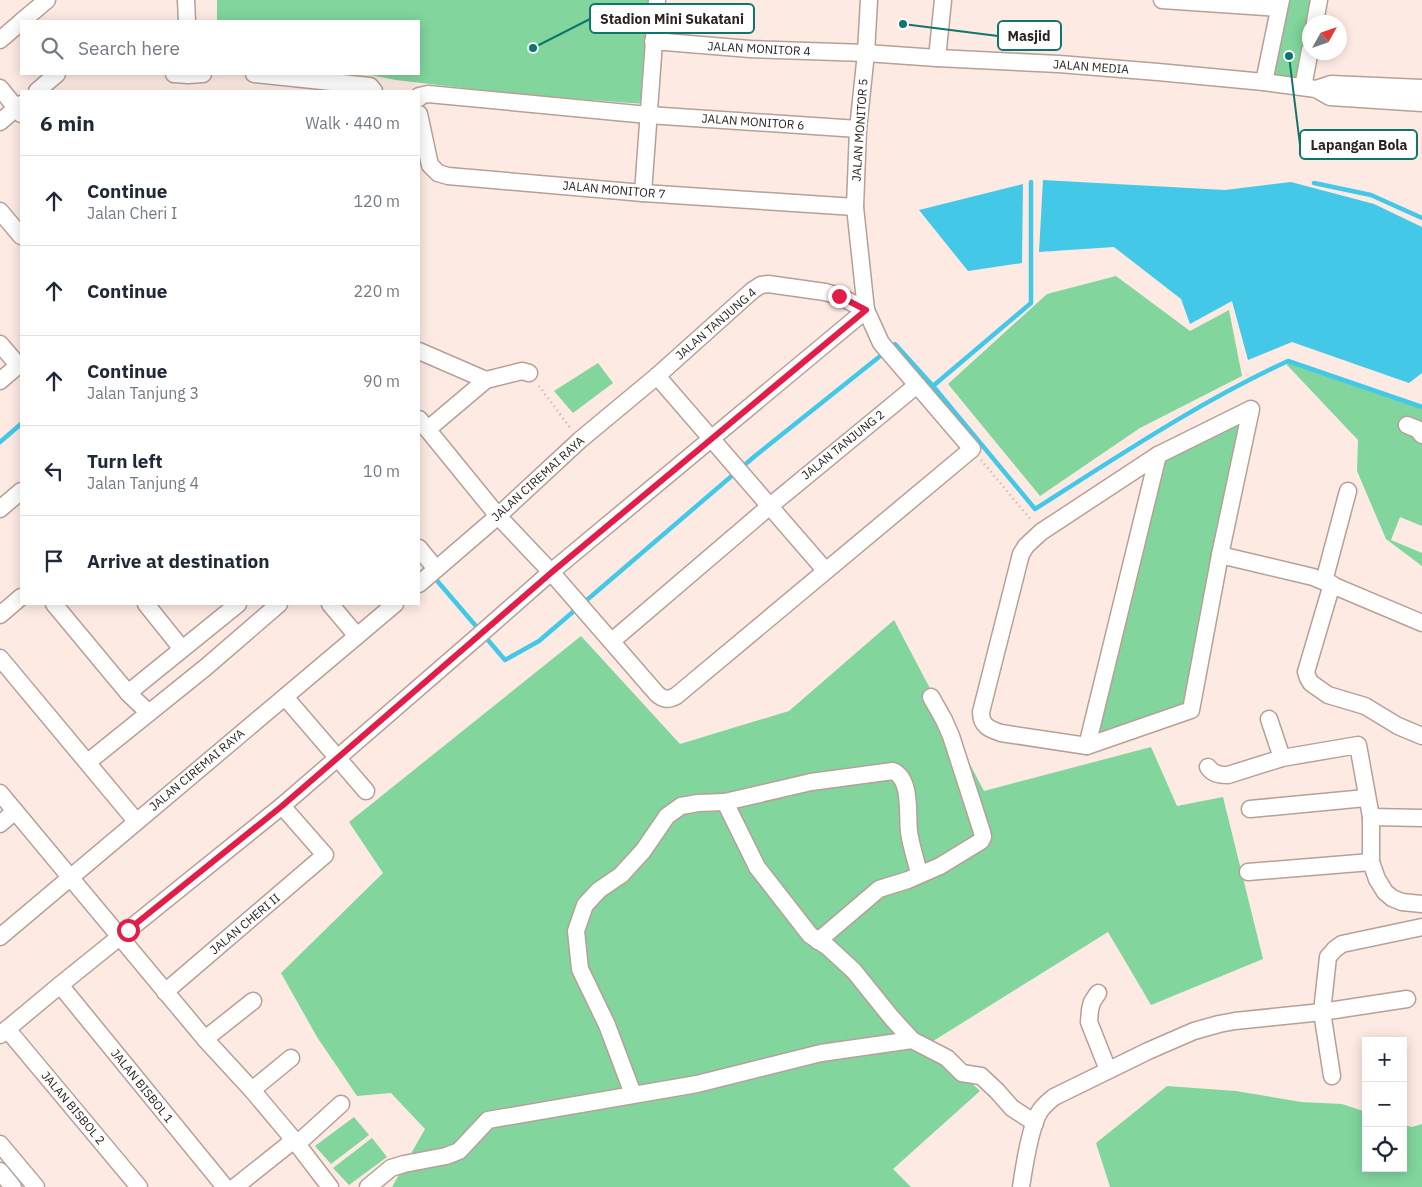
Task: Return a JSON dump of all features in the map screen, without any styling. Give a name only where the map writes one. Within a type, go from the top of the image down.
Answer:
[{"type":"street","points":[[24,20],[47,0]]},
{"type":"street","points":[[183,20],[186,0]]},
{"type":"street","points":[[643,193],[657,0]]},
{"type":"street","name":"JALAN MONITOR 5","points":[[869,0],[866,54],[858,129],[855,207],[866,310],[885,348],[972,449]]},
{"type":"street","points":[[937,58],[944,0]]},
{"type":"street","points":[[1162,0],[1280,4],[1264,82]]},
{"type":"street","points":[[1316,15],[1319,0]]},
{"type":"street","points":[[0,40],[20,24]]},
{"type":"street","name":"JALAN MONITOR 4","points":[[653,41],[750,49],[866,54]]},
{"type":"street","name":"JALAN MEDIA","points":[[866,54],[1059,64],[1264,82],[1309,88]]},
{"type":"street","points":[[1309,88],[1310,60]]},
{"type":"street","points":[[38,90],[56,75]]},
{"type":"street","points":[[257,75],[281,84],[370,86],[373,90]]},
{"type":"street","points":[[1309,88],[1332,84],[1422,88]]},
{"type":"street","points":[[0,88],[20,109],[0,122]]},
{"type":"street","points":[[1309,88],[1330,97],[1422,103]]},
{"type":"street","points":[[420,96],[428,94],[648,115]]},
{"type":"street","name":"JALAN MONITOR 6","points":[[648,115],[858,129]]},
{"type":"street","name":"JALAN MONITOR 7","points":[[420,119],[430,165],[438,173],[448,176],[643,193],[855,207]]},
{"type":"street","points":[[0,211],[20,235]]},
{"type":"street","name":"JALAN TANJUNG 4","points":[[657,376],[753,290],[761,285],[768,284],[825,292],[848,300],[866,310]]},
{"type":"street","points":[[3,1032],[282,806],[552,572],[866,310]]},
{"type":"street","points":[[0,344],[20,364],[0,381]]},
{"type":"street","points":[[420,351],[486,380]]},
{"type":"street","points":[[529,374],[522,371],[486,380],[423,424],[498,516],[552,572],[662,698],[670,699],[676,696],[972,449]]},
{"type":"street","points":[[657,376],[825,570]]},
{"type":"street","name":"JALAN CIREMAI RAYA","points":[[426,577],[498,516],[580,440],[657,376]]},
{"type":"street","name":"JALAN TANJUNG 2","points":[[612,641],[770,506],[917,385]]},
{"type":"street","points":[[1250,409],[1191,710],[1087,746],[1001,733],[991,730],[985,725],[981,720],[981,712],[1021,554],[1026,546],[1041,532],[1158,455],[1250,409]]},
{"type":"street","points":[[1407,425],[1417,429],[1422,434]]},
{"type":"street","points":[[1087,746],[1158,455]]},
{"type":"street","points":[[1348,491],[1306,672],[1316,688],[1328,695],[1365,706],[1398,726],[1422,736]]},
{"type":"street","points":[[0,509],[20,492]]},
{"type":"street","points":[[420,552],[426,577]]},
{"type":"street","points":[[1220,555],[1297,572],[1328,583],[1422,623]]},
{"type":"street","points":[[0,615],[20,598]]},
{"type":"street","points":[[55,605],[128,693],[149,713]]},
{"type":"street","points":[[147,605],[182,649]]},
{"type":"street","points":[[128,693],[235,605]]},
{"type":"street","points":[[88,762],[278,605]]},
{"type":"street","points":[[331,605],[356,636]]},
{"type":"street","name":"JALAN CIREMAI RAYA","points":[[0,937],[394,605]]},
{"type":"street","points":[[0,658],[136,821]]},
{"type":"street","points":[[285,697],[366,791]]},
{"type":"street","points":[[818,941],[879,889],[908,880],[948,861],[981,842],[982,832],[951,736],[930,697]]},
{"type":"street","points":[[1268,719],[1282,758]]},
{"type":"street","points":[[1208,767],[1218,775],[1228,775],[1282,758],[1358,745],[1366,798],[1371,817],[1371,862],[1376,879],[1389,896],[1402,902],[1422,904]]},
{"type":"street","points":[[633,1094],[607,1025],[580,969],[576,931],[586,905],[598,890],[621,875],[643,851],[667,816],[681,806],[725,802],[811,782],[894,770],[899,773],[904,781],[909,832],[919,874]]},
{"type":"street","points":[[0,793],[204,1039],[252,1090],[296,1142],[330,1187]]},
{"type":"street","points":[[1250,809],[1366,798]]},
{"type":"street","points":[[725,802],[757,867],[810,935],[828,946],[854,971],[912,1040],[946,1058],[962,1072],[981,1076],[998,1091],[1012,1108],[1035,1123]]},
{"type":"street","name":"JALAN CHERI II","points":[[166,992],[325,855],[282,806]]},
{"type":"street","points":[[0,824],[15,811]]},
{"type":"street","points":[[1371,817],[1422,818]]},
{"type":"street","points":[[1248,872],[1371,862]]},
{"type":"street","points":[[1332,1076],[1322,1012],[1328,957],[1342,944],[1422,927]]},
{"type":"street","name":"JALAN BISBOL 1","points":[[60,985],[225,1187]]},
{"type":"street","points":[[1098,993],[1092,1002],[1089,1022],[1108,1070]]},
{"type":"street","points":[[1021,1187],[1035,1123],[1041,1109],[1047,1102],[1067,1090],[1108,1070],[1194,1031],[1219,1024],[1322,1012],[1407,999]]},
{"type":"street","points":[[204,1039],[253,1001]]},
{"type":"street","name":"JALAN BISBOL 2","points":[[3,1032],[139,1187]]},
{"type":"street","points":[[368,1187],[392,1168],[446,1156],[459,1151],[488,1120],[727,1078],[821,1053],[912,1040]]},
{"type":"street","points":[[252,1090],[291,1058]]},
{"type":"street","points":[[235,1187],[296,1142],[341,1104]]},
{"type":"street","points":[[0,1144],[36,1187]]},
{"type":"street","points":[[0,1171],[13,1187]]},
{"type":"path","points":[[529,374],[580,440]]},
{"type":"path","points":[[972,449],[1041,532]]},
{"type":"green space","points":[[217,0],[650,0],[645,104],[522,95],[396,80],[370,75],[420,75],[420,20],[217,20]]},
{"type":"green space","points":[[1281,0],[1319,0],[1313,15],[1302,15],[1302,60],[1307,60],[1303,87],[1264,82]]},
{"type":"green space","points":[[1116,276],[1190,331],[1229,310],[1242,376],[1140,428],[1040,496],[948,384],[1047,294]]},
{"type":"green space","points":[[1288,361],[1422,407],[1422,526],[1400,517],[1391,540],[1422,553],[1422,566],[1386,539],[1357,471],[1358,440],[1287,365]]},
{"type":"green space","points":[[598,363],[613,383],[573,413],[554,391]]},
{"type":"green space","points":[[1251,409],[1191,710],[1087,746],[1158,455]]},
{"type":"green space","points":[[894,620],[984,791],[1151,747],[1177,806],[1223,797],[1263,959],[1151,1005],[1108,932],[930,1043],[980,1091],[893,1169],[911,1187],[392,1187],[425,1129],[391,1093],[357,1096],[317,1037],[281,973],[383,873],[349,822],[581,636],[680,744],[789,711]]},
{"type":"green space","points":[[1167,1086],[1236,1091],[1301,1102],[1342,1104],[1362,1111],[1362,1172],[1407,1172],[1407,1126],[1412,1127],[1422,1124],[1422,1187],[1110,1187],[1096,1143]]},
{"type":"green space","points":[[354,1117],[369,1135],[331,1164],[315,1146]]},
{"type":"green space","points":[[372,1138],[387,1157],[349,1185],[333,1168]]},
{"type":"water","points":[[1043,180],[1225,190],[1291,182],[1374,204],[1422,227],[1422,373],[1409,383],[1292,342],[1248,360],[1232,301],[1190,324],[1181,299],[1114,247],[1039,252]]},
{"type":"water","points":[[1023,184],[1022,263],[968,271],[919,210]]},
{"type":"waterway","points":[[933,386],[1031,303],[1031,182]]},
{"type":"waterway","points":[[1314,183],[1371,195],[1422,218]]},
{"type":"waterway","points":[[890,348],[895,344],[933,386],[1035,509],[1190,412],[1288,361],[1422,407]]},
{"type":"waterway","points":[[433,576],[505,660],[539,641],[755,456],[884,353]]},
{"type":"waterway","points":[[0,442],[20,425]]},
{"type":"place","name":"Masjid","points":[[903,24]]},
{"type":"place","name":"Stadion Mini Sukatani","points":[[533,48]]},
{"type":"place","name":"Lapangan Bola","points":[[1289,56]]},
{"type":"route","points":[[128,930],[282,806],[552,572],[866,310],[839,296]]}]
